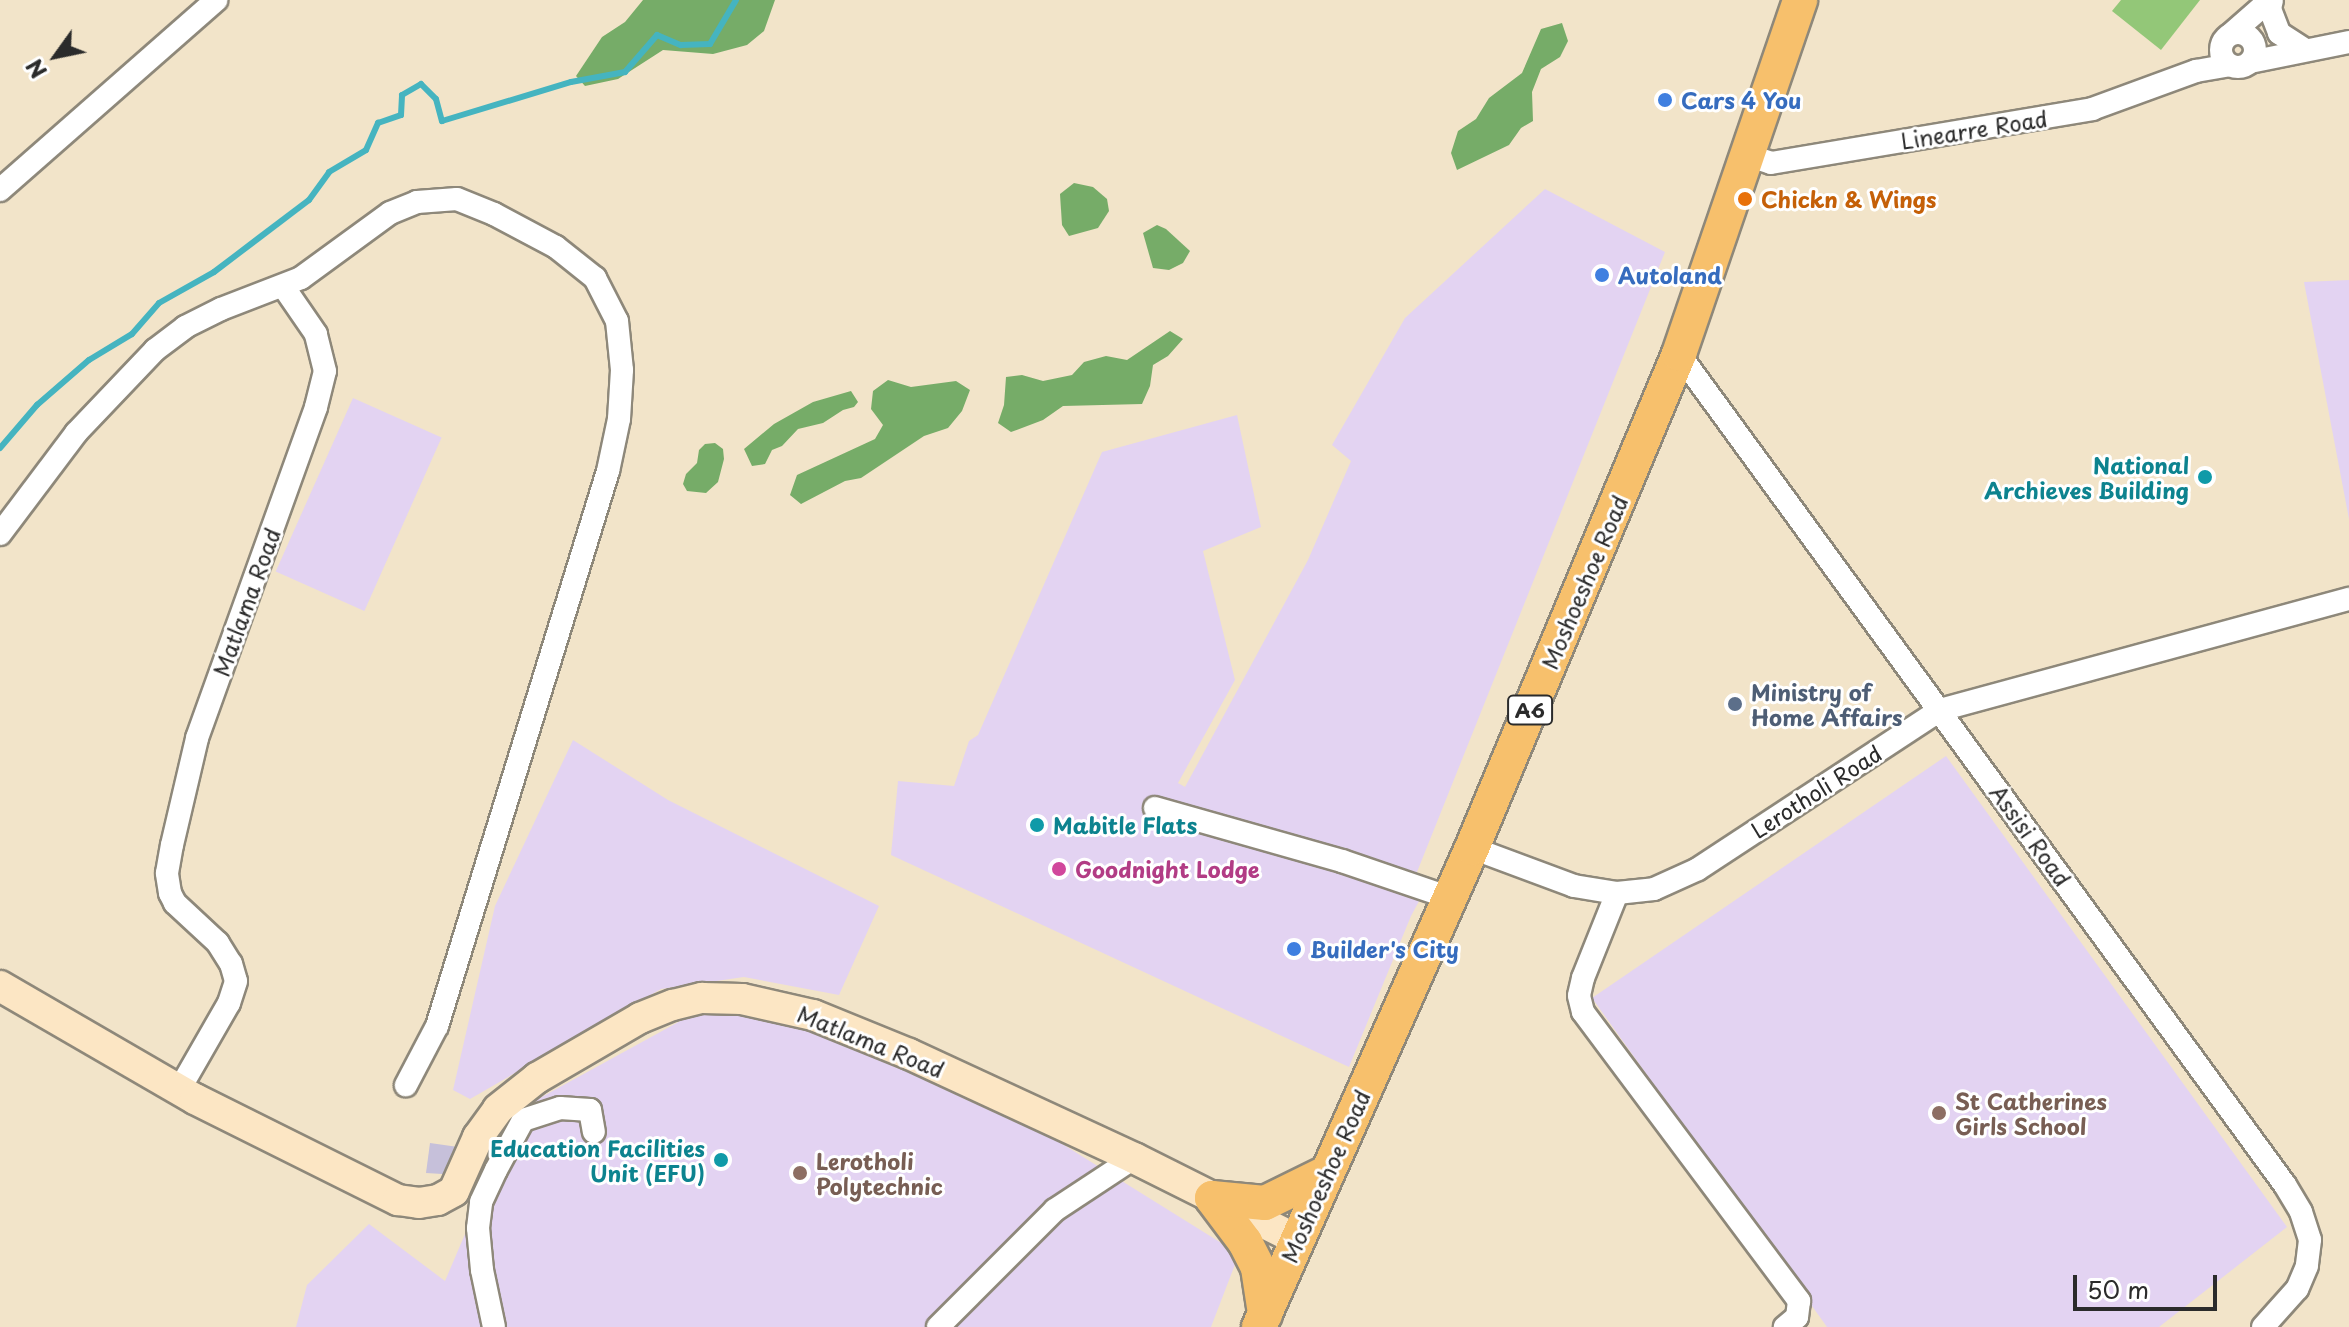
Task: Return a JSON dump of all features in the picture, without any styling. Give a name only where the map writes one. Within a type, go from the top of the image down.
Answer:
[{"type":"main road","name":"Moshoeshoe Road","points":[[1262,1321],[1472,848],[1679,354],[1800,0]]},
{"type":"main road","points":[[1212,1198],[1265,1203],[1326,1173]]},
{"type":"main road","points":[[1212,1198],[1245,1242],[1258,1268],[1262,1321]]},
{"type":"street","points":[[0,190],[216,0]]},
{"type":"street","points":[[2240,49],[2270,3]]},
{"type":"street","points":[[2270,3],[2279,33],[2295,50]]},
{"type":"street","name":"Linearre Road","points":[[1747,155],[1771,163],[2092,109],[2196,71],[2240,49],[2295,50],[2349,42]]},
{"type":"street","points":[[0,534],[76,433],[155,350],[185,327],[221,309],[301,278],[390,213],[417,202],[457,199],[494,214],[556,247],[595,278],[617,321],[622,370],[619,419],[594,526],[437,1026],[406,1085]]},
{"type":"street","name":"Matlama Road","points":[[179,1090],[229,1003],[236,981],[231,964],[218,943],[175,903],[170,893],[167,873],[172,845],[197,738],[316,407],[325,371],[316,334],[283,286]]},
{"type":"street","name":"Assisi Road","points":[[1679,354],[2285,1185],[2301,1212],[2310,1240],[2307,1266],[2297,1289],[2263,1327]]},
{"type":"street","name":"Lerotholi Road","points":[[1472,848],[1574,886],[1617,893],[1654,889],[1698,869],[1940,710],[2349,599]]},
{"type":"street","points":[[1155,808],[1342,861],[1448,897]]},
{"type":"street","points":[[1617,893],[1583,978],[1579,996],[1583,1012],[1799,1301],[1797,1317],[1785,1327]]},
{"type":"street","name":"Matlama Road","points":[[0,986],[179,1090],[398,1200],[419,1203],[438,1200],[454,1191],[478,1137],[498,1109],[537,1078],[640,1018],[673,1005],[702,998],[742,999],[813,1015],[842,1026],[1134,1158],[1298,1240]]},
{"type":"street","points":[[494,1327],[482,1270],[478,1228],[481,1202],[496,1170],[523,1120],[560,1108],[590,1110],[594,1132]]},
{"type":"street","points":[[938,1327],[1055,1210],[1134,1158]]},
{"type":"shaded area","points":[[1545,189],[1665,252],[1415,877],[1430,881],[1411,916],[1349,1067],[891,855],[898,781],[954,786],[969,741],[978,735],[1102,452],[1237,415],[1261,527],[1203,551],[1235,680],[1178,783],[1185,787],[1308,560],[1351,461],[1332,445],[1405,318]]},
{"type":"shaded area","points":[[2349,280],[2349,519],[2304,282]]},
{"type":"shaded area","points":[[353,398],[442,437],[364,611],[276,572]]},
{"type":"shaded area","points":[[573,740],[668,800],[879,906],[839,995],[744,977],[661,989],[470,1099],[453,1090],[495,906]]},
{"type":"shaded area","name":"St Catherines Girls School","points":[[1946,756],[2287,1227],[2159,1327],[1827,1327],[1592,998]]},
{"type":"shaded area","name":"Lerotholi Polytechnic","points":[[704,1008],[771,1018],[851,1046],[1027,1122],[1239,1254],[1211,1327],[296,1327],[307,1285],[369,1224],[445,1281],[518,1110]]},
{"type":"shaded area","points":[[430,1143],[465,1148],[458,1175],[426,1173]]},
{"type":"green space","points":[[643,0],[775,0],[764,31],[747,45],[713,54],[663,50],[618,79],[585,86],[576,76],[602,37],[625,22]]},
{"type":"green space","points":[[2121,0],[2200,0],[2161,50],[2112,11]]},
{"type":"green space","points":[[1562,23],[1568,41],[1560,57],[1541,69],[1532,92],[1533,121],[1521,128],[1509,145],[1457,170],[1451,153],[1458,131],[1476,119],[1489,98],[1522,73],[1541,29]]},
{"type":"green space","points":[[1074,183],[1093,187],[1107,199],[1109,211],[1098,228],[1069,236],[1062,225],[1060,194]]},
{"type":"green space","points":[[1157,225],[1166,229],[1190,251],[1183,263],[1169,270],[1153,268],[1143,233]]},
{"type":"green space","points":[[1170,331],[1183,339],[1168,356],[1153,365],[1150,386],[1142,404],[1063,406],[1043,420],[1011,432],[998,423],[1004,405],[1006,377],[1022,375],[1043,381],[1072,375],[1084,362],[1106,356],[1127,360]]},
{"type":"green space","points":[[888,380],[911,387],[956,381],[970,390],[962,411],[948,428],[924,436],[861,478],[845,481],[801,504],[790,495],[797,475],[875,439],[883,425],[871,409],[873,391]]},
{"type":"green space","points":[[851,391],[858,402],[854,407],[823,423],[798,429],[782,446],[772,450],[765,464],[752,466],[744,449],[774,424],[813,402]]},
{"type":"green space","points":[[715,443],[723,449],[724,459],[718,482],[706,493],[687,491],[683,484],[686,474],[697,463],[699,450],[705,444]]},
{"type":"waterway","points":[[0,448],[37,405],[89,360],[132,334],[159,303],[214,272],[309,200],[329,172],[366,150],[378,123],[401,115],[402,95],[421,84],[436,99],[442,121],[571,82],[625,72],[657,35],[681,45],[710,44],[736,0]]},
{"type":"place","name":"Cars 4 You","points":[[1665,100]]},
{"type":"place","name":"Chickn & Wings","points":[[1745,199]]},
{"type":"place","name":"Autoland","points":[[1602,275]]},
{"type":"place","name":"National Archieves Building","points":[[2205,477]]},
{"type":"place","name":"Ministry of Home Affairs","points":[[1735,704]]},
{"type":"place","name":"Mabitle Flats","points":[[1037,825]]},
{"type":"place","name":"Goodnight Lodge","points":[[1059,869]]},
{"type":"place","name":"Builder's City","points":[[1294,949]]},
{"type":"place","name":"St Catherines Girls School","points":[[1939,1113]]},
{"type":"place","name":"Education Facilities Unit (EFU)","points":[[721,1160]]},
{"type":"place","name":"Lerotholi Polytechnic","points":[[800,1173]]}]
